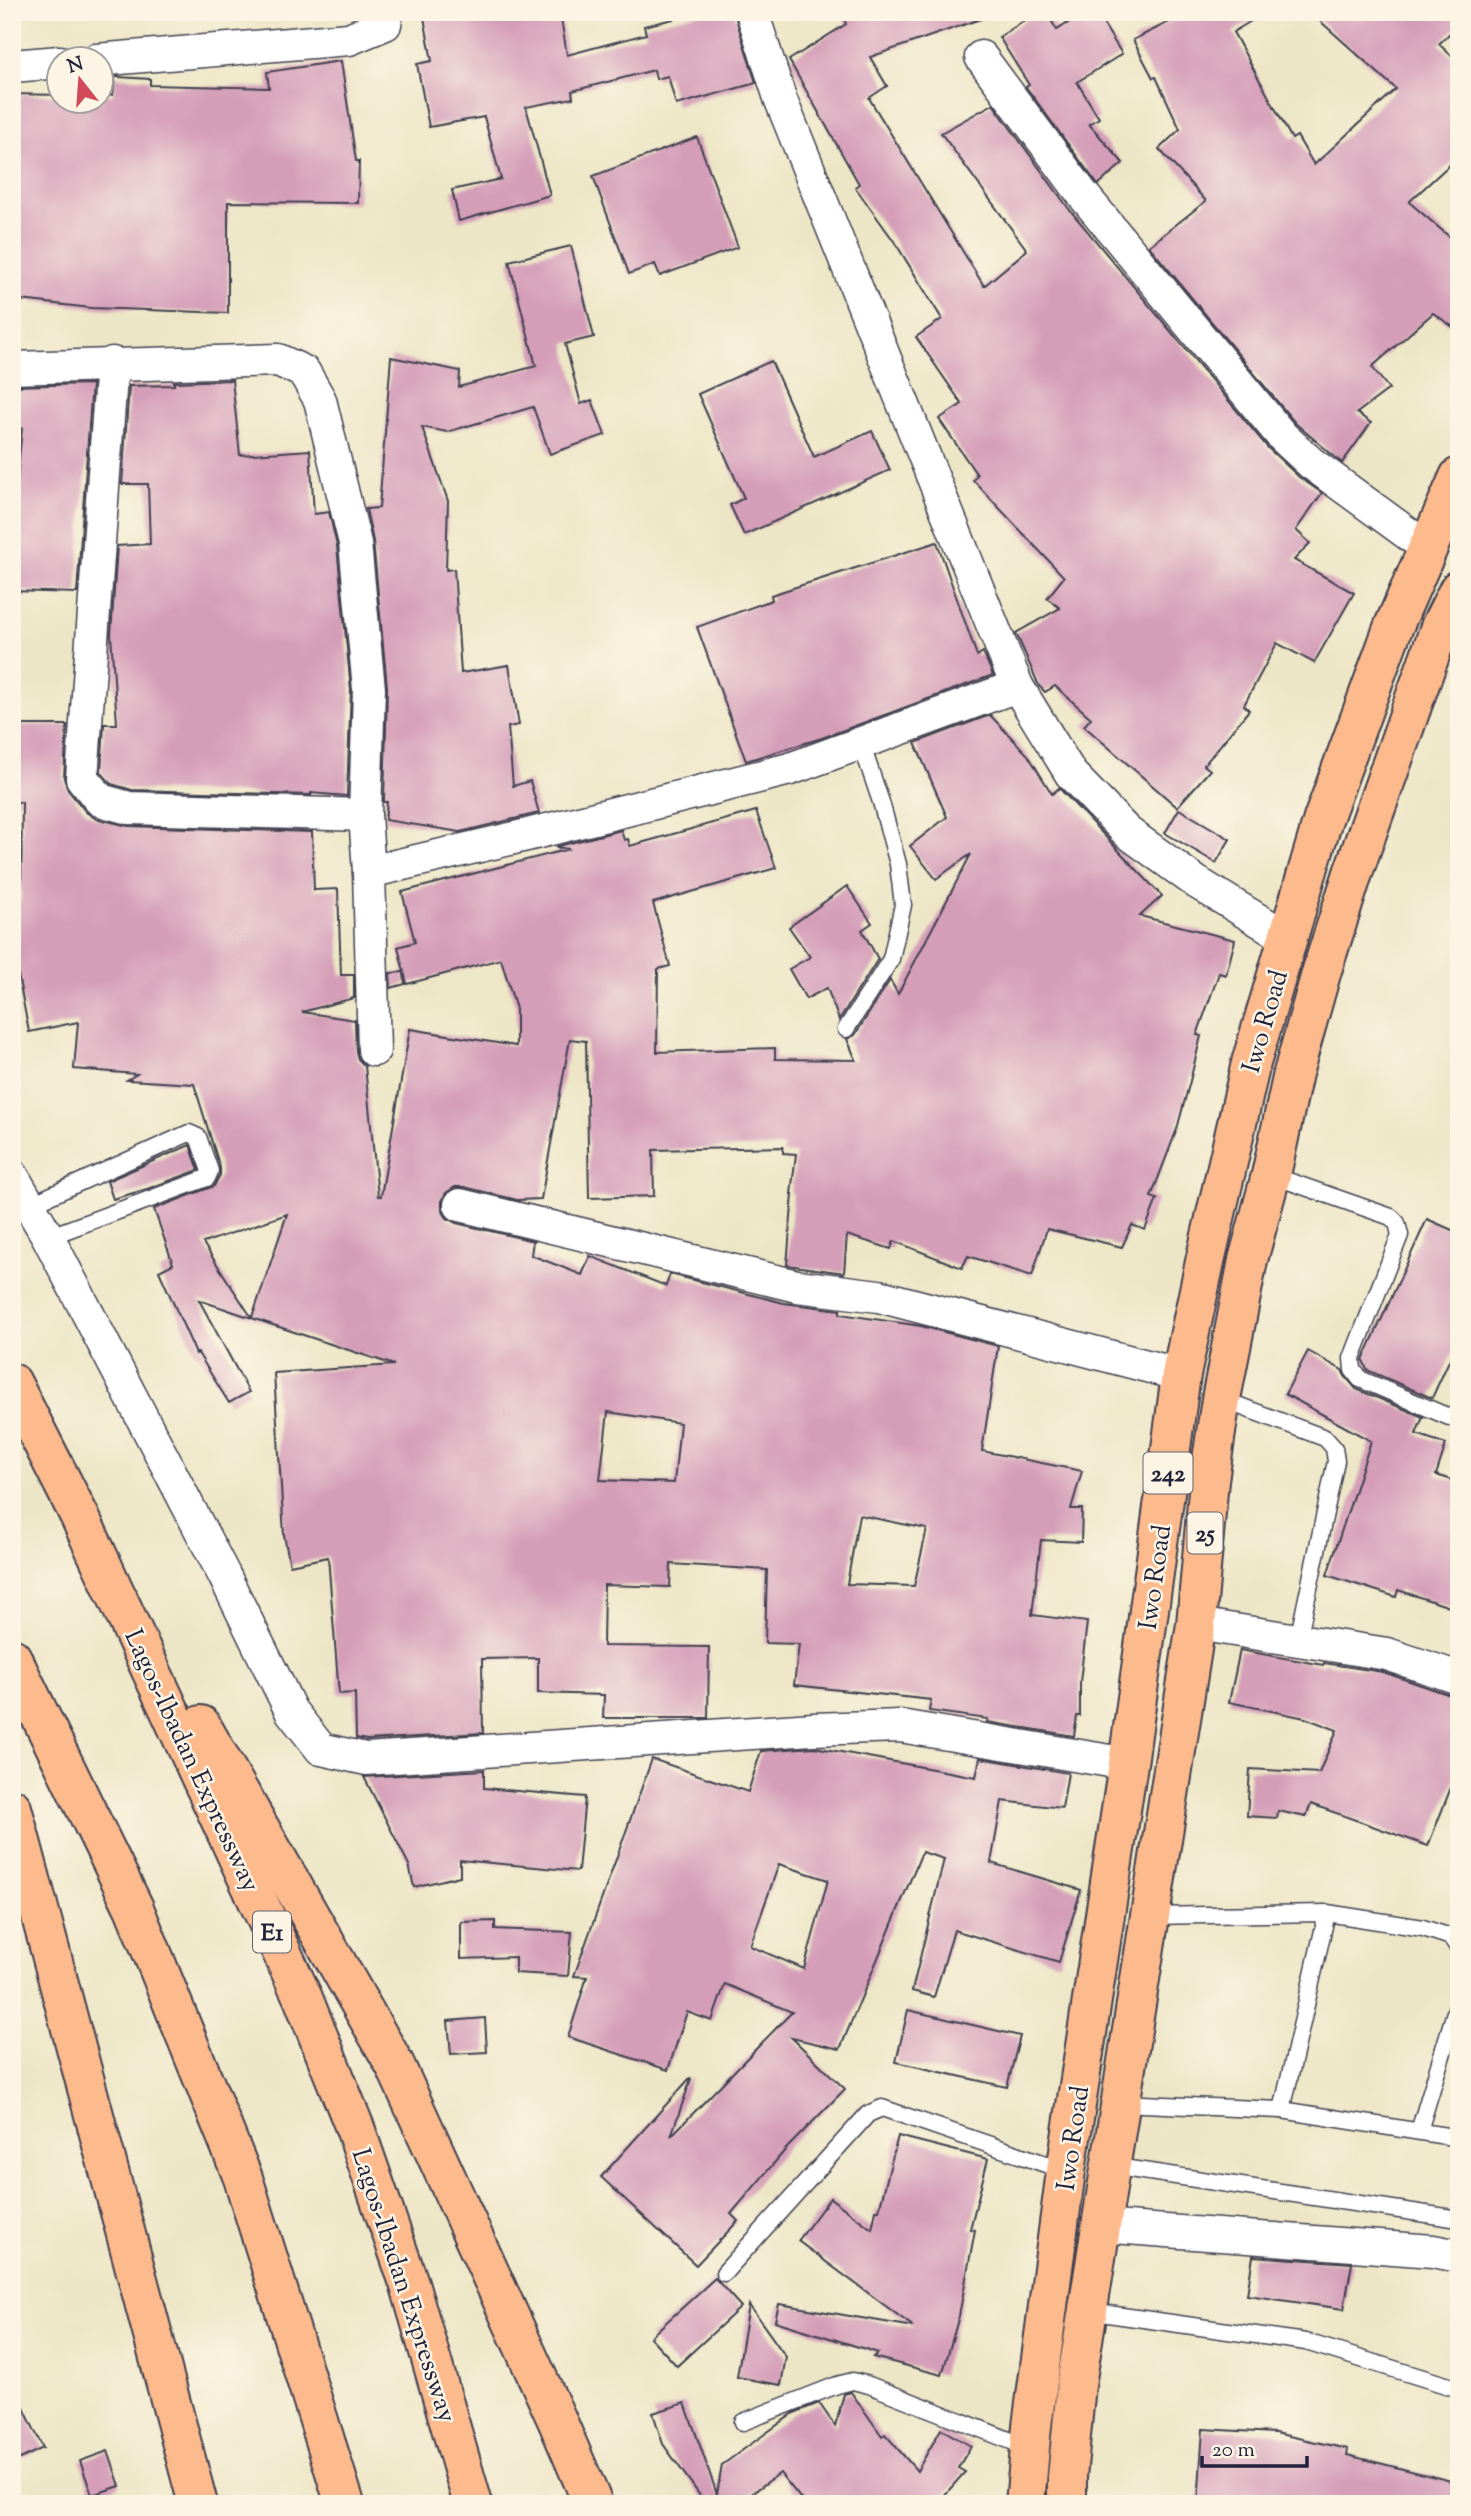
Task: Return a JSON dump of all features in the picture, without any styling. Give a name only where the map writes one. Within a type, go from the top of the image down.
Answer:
[{"type":"main road","name":"Iwo Road","points":[[1025,2504],[1066,2171],[1129,1764],[1181,1374],[1206,1257],[1251,1063],[1323,819],[1393,628],[1426,547],[1459,477]]},
{"type":"main road","name":"Iwo Road","points":[[1067,2504],[1073,2414],[1087,2311],[1196,1624],[1209,1480],[1221,1399],[1248,1260],[1271,1175],[1283,1114],[1322,970],[1354,870],[1440,626],[1459,589]]},
{"type":"main road","name":"Lagos-Ibadan Expressway","points":[[12,1383],[79,1515],[303,1998],[355,2128],[410,2286],[473,2504]]},
{"type":"main road","points":[[79,1515],[395,2065],[593,2504]]},
{"type":"main road","points":[[12,1658],[134,1908],[243,2178],[345,2504]]},
{"type":"main road","points":[[13,1814],[198,2504]]},
{"type":"street","points":[[116,58],[349,39],[385,24],[387,12]]},
{"type":"street","points":[[752,12],[780,98],[1017,687],[1071,774],[1127,832],[1196,882],[1288,938]]},
{"type":"street","points":[[981,57],[1084,196],[1282,436],[1311,463],[1426,547]]},
{"type":"street","points":[[12,66],[46,63]]},
{"type":"street","points":[[12,368],[278,360],[304,372],[320,400],[355,542],[369,689],[365,815],[373,1050]]},
{"type":"street","points":[[112,363],[82,778],[100,800],[129,808],[365,815]]},
{"type":"street","points":[[369,872],[790,769],[1017,687]]},
{"type":"street","points":[[12,1175],[21,1208],[48,1237],[224,1575],[291,1711],[321,1749],[366,1759],[813,1729],[900,1726],[1129,1764]]},
{"type":"street","points":[[460,1205],[797,1286],[879,1296],[1181,1374]]},
{"type":"street","points":[[1196,1624],[1387,1654],[1459,1678]]},
{"type":"street","points":[[1100,2226],[1433,2251],[1459,2256]]},
{"type":"lane","points":[[846,1029],[891,960],[903,905],[898,863],[861,743]]},
{"type":"lane","points":[[21,1208],[189,1133],[198,1137],[210,1171],[207,1178],[48,1237]]},
{"type":"lane","points":[[1271,1175],[1391,1217],[1397,1223],[1399,1235],[1352,1358],[1353,1370],[1360,1379],[1449,1417],[1459,1416]]},
{"type":"lane","points":[[1221,1399],[1325,1437],[1334,1448],[1336,1461],[1298,1640]]},
{"type":"lane","points":[[1282,2110],[1327,1913]]},
{"type":"lane","points":[[1150,1916],[1327,1913],[1423,1928],[1451,1937],[1459,1949]]},
{"type":"lane","points":[[1419,2131],[1459,1999]]},
{"type":"lane","points":[[1120,2103],[1282,2110],[1459,2138]]},
{"type":"lane","points":[[724,2273],[868,2114],[882,2108],[1066,2171]]},
{"type":"lane","points":[[1110,2166],[1459,2218]]},
{"type":"lane","points":[[1087,2311],[1306,2342],[1459,2389]]},
{"type":"lane","points":[[743,2422],[853,2381],[1030,2449]]},
{"type":"building","points":[[423,12],[560,12],[567,55],[646,34],[644,26],[703,12],[734,12],[756,83],[676,105],[668,76],[656,79],[654,70],[572,91],[573,98],[526,107],[550,195],[459,221],[452,190],[501,179],[484,117],[429,127],[417,64],[432,61]]},
{"type":"building","points":[[863,12],[985,12],[986,17],[870,57],[887,86],[869,98],[984,286],[1027,250],[941,133],[993,104],[1069,209],[1268,448],[1299,477],[1322,493],[1296,530],[1310,543],[1294,560],[1354,593],[1314,663],[1277,643],[1244,705],[1249,710],[1204,765],[1210,770],[1177,807],[1084,726],[1091,718],[1055,686],[1045,692],[1039,686],[1016,633],[1060,608],[1047,598],[1064,577],[973,480],[977,475],[939,419],[962,404],[916,337],[942,319],[896,244],[855,187],[859,184],[789,60],[846,24],[844,19]]},
{"type":"building","points":[[1038,12],[1046,12],[1057,30],[1085,12],[1096,12],[1122,54],[1077,82],[1099,118],[1089,124],[1123,163],[1098,185],[1026,87],[1029,85],[999,37]]},
{"type":"building","points":[[1189,12],[1266,12],[1233,32],[1292,139],[1297,136],[1314,165],[1396,89],[1310,12],[1459,12],[1459,24],[1439,44],[1459,63],[1459,156],[1409,202],[1459,245],[1459,331],[1433,313],[1372,367],[1389,389],[1357,413],[1371,423],[1342,463],[1295,423],[1149,246],[1206,201],[1159,149],[1180,129],[1156,77],[1153,78],[1133,40]]},
{"type":"building","points":[[341,61],[356,161],[359,161],[358,203],[228,202],[228,313],[91,308],[12,299],[12,94],[46,95],[46,116],[116,116],[116,77],[150,79],[150,85],[269,88],[267,72]]},
{"type":"building","points":[[697,137],[738,247],[660,276],[655,264],[629,274],[593,176]]},
{"type":"building","points":[[571,246],[594,337],[565,344],[581,404],[592,400],[605,435],[550,454],[533,407],[447,432],[422,427],[448,501],[446,570],[454,569],[461,673],[509,665],[519,725],[508,727],[513,786],[530,781],[539,813],[460,832],[385,820],[387,687],[373,541],[366,509],[379,508],[391,357],[460,371],[459,387],[536,366],[509,261]]},
{"type":"building","points":[[771,361],[814,457],[872,431],[890,470],[744,535],[730,505],[744,498],[698,394]]},
{"type":"building","points":[[232,380],[240,455],[310,450],[314,514],[329,512],[337,546],[351,690],[347,796],[132,790],[111,784],[101,772],[104,724],[117,724],[111,634],[117,546],[150,544],[148,484],[122,484],[129,386]]},
{"type":"building","points":[[92,384],[77,593],[12,591],[12,532],[22,428],[12,428],[12,386]]},
{"type":"building","points":[[937,542],[977,656],[983,652],[993,675],[822,738],[746,761],[697,627],[772,600],[771,595]]},
{"type":"building","points":[[990,715],[1028,755],[1052,794],[1059,788],[1162,896],[1140,916],[1235,940],[1226,975],[1219,973],[1197,1035],[1201,1036],[1177,1129],[1151,1197],[1157,1199],[1145,1230],[1132,1225],[1122,1247],[1047,1229],[1032,1276],[968,1256],[962,1268],[894,1241],[891,1249],[847,1235],[844,1273],[787,1265],[796,1154],[783,1153],[783,1147],[653,1150],[654,1196],[589,1198],[586,1041],[570,1039],[541,1199],[517,1200],[455,1187],[446,1193],[442,1200],[442,1210],[447,1218],[456,1223],[533,1241],[531,1255],[582,1275],[590,1256],[666,1286],[670,1274],[784,1303],[840,1310],[840,1314],[921,1326],[998,1346],[982,1451],[1082,1471],[1071,1509],[1082,1509],[1081,1542],[1041,1540],[1032,1615],[1087,1622],[1080,1682],[1080,1716],[1077,1716],[1074,1736],[987,1722],[988,1719],[929,1711],[931,1700],[794,1685],[799,1644],[765,1643],[767,1570],[671,1564],[670,1587],[604,1585],[603,1646],[709,1647],[708,1718],[603,1718],[604,1695],[538,1693],[538,1658],[482,1659],[483,1733],[367,1740],[356,1738],[355,1693],[339,1694],[328,1557],[290,1565],[284,1535],[274,1373],[394,1365],[252,1318],[199,1300],[249,1392],[229,1403],[198,1353],[196,1354],[159,1271],[173,1264],[154,1209],[214,1186],[220,1175],[220,1168],[194,1084],[127,1080],[137,1074],[74,1069],[78,1022],[29,1032],[18,975],[22,802],[12,802],[12,725],[67,725],[64,778],[68,790],[86,812],[95,818],[128,826],[312,832],[314,890],[338,889],[341,975],[354,975],[354,998],[302,1012],[355,1020],[356,1051],[358,1059],[365,1066],[378,1196],[381,1196],[410,1029],[516,1046],[516,1009],[501,959],[407,984],[398,947],[415,942],[402,892],[569,849],[555,847],[621,830],[624,840],[628,839],[630,846],[756,811],[776,868],[653,903],[670,966],[658,969],[657,1052],[775,1048],[775,1059],[856,1060],[847,1039],[855,1035],[890,980],[898,994],[971,854],[936,879],[910,846],[947,817],[915,743]],"holes":[[[287,1214],[252,1318],[203,1243]],[[608,1412],[680,1423],[674,1483],[600,1480]],[[859,1515],[927,1529],[914,1586],[847,1584]]]},
{"type":"building","points":[[1179,809],[1230,839],[1216,863],[1165,833]]},
{"type":"building","points":[[847,886],[872,923],[862,930],[878,959],[839,1020],[827,988],[806,999],[789,969],[810,957],[789,927]]},
{"type":"building","points":[[404,972],[405,984],[391,988],[390,973]]},
{"type":"building","points":[[190,1145],[199,1170],[113,1199],[107,1181]]},
{"type":"building","points":[[1427,1219],[1459,1233],[1459,1339],[1432,1398],[1367,1370],[1363,1360]]},
{"type":"building","points":[[1308,1351],[1342,1370],[1356,1389],[1423,1417],[1416,1434],[1446,1444],[1436,1475],[1459,1482],[1459,1610],[1398,1590],[1396,1597],[1327,1575],[1371,1441],[1285,1394]]},
{"type":"building","points":[[1240,1650],[1323,1665],[1324,1663],[1383,1672],[1459,1698],[1459,1767],[1428,1846],[1311,1804],[1306,1817],[1278,1811],[1277,1818],[1247,1816],[1250,1769],[1319,1773],[1337,1730],[1305,1718],[1229,1702]]},
{"type":"building","points":[[814,1747],[976,1777],[980,1758],[1068,1773],[1062,1808],[1002,1801],[991,1863],[1081,1890],[1059,1962],[954,1930],[934,1997],[912,1991],[944,1859],[922,1852],[840,2049],[792,2038],[845,2089],[786,2149],[731,2214],[738,2221],[696,2265],[601,2177],[690,2078],[671,2136],[792,2012],[725,1984],[712,2021],[687,2012],[668,2070],[568,2037],[587,1977],[574,1976],[652,1759],[748,1792],[761,1751]],"holes":[[[779,1864],[828,1880],[804,1969],[750,1946]]]},
{"type":"building","points":[[484,1770],[484,1788],[585,1797],[578,1871],[460,1860],[460,1876],[414,1887],[409,1865],[364,1777]]},
{"type":"building","points":[[495,1921],[495,1929],[572,1932],[568,1976],[515,1973],[515,1957],[461,1959],[461,1922]]},
{"type":"building","points":[[908,2010],[1020,2036],[1007,2087],[896,2062]]},
{"type":"building","points":[[485,2018],[487,2052],[451,2054],[448,2021]]},
{"type":"building","points":[[898,2136],[988,2159],[970,2229],[975,2230],[959,2316],[942,2375],[873,2357],[878,2353],[775,2321],[779,2304],[914,2327],[798,2241],[830,2198],[872,2229]]},
{"type":"building","points":[[1253,2256],[1352,2263],[1344,2309],[1247,2295]]},
{"type":"building","points":[[715,2278],[741,2307],[677,2366],[650,2337]]},
{"type":"building","points":[[749,2305],[786,2357],[781,2385],[737,2377]]},
{"type":"building","points":[[12,2383],[43,2448],[12,2463]]},
{"type":"building","points":[[851,2392],[882,2436],[885,2434],[917,2471],[941,2429],[971,2446],[958,2468],[965,2472],[941,2499],[945,2504],[805,2504],[780,2473],[740,2502],[737,2499],[732,2504],[706,2504],[663,2444],[653,2413],[685,2403],[717,2494],[722,2465],[794,2413],[819,2403],[835,2426],[844,2394]]},
{"type":"building","points":[[1203,2429],[1275,2433],[1348,2449],[1347,2455],[1459,2483],[1459,2504],[1198,2504]]},
{"type":"building","points":[[108,2451],[120,2486],[92,2495],[80,2461]]}]
